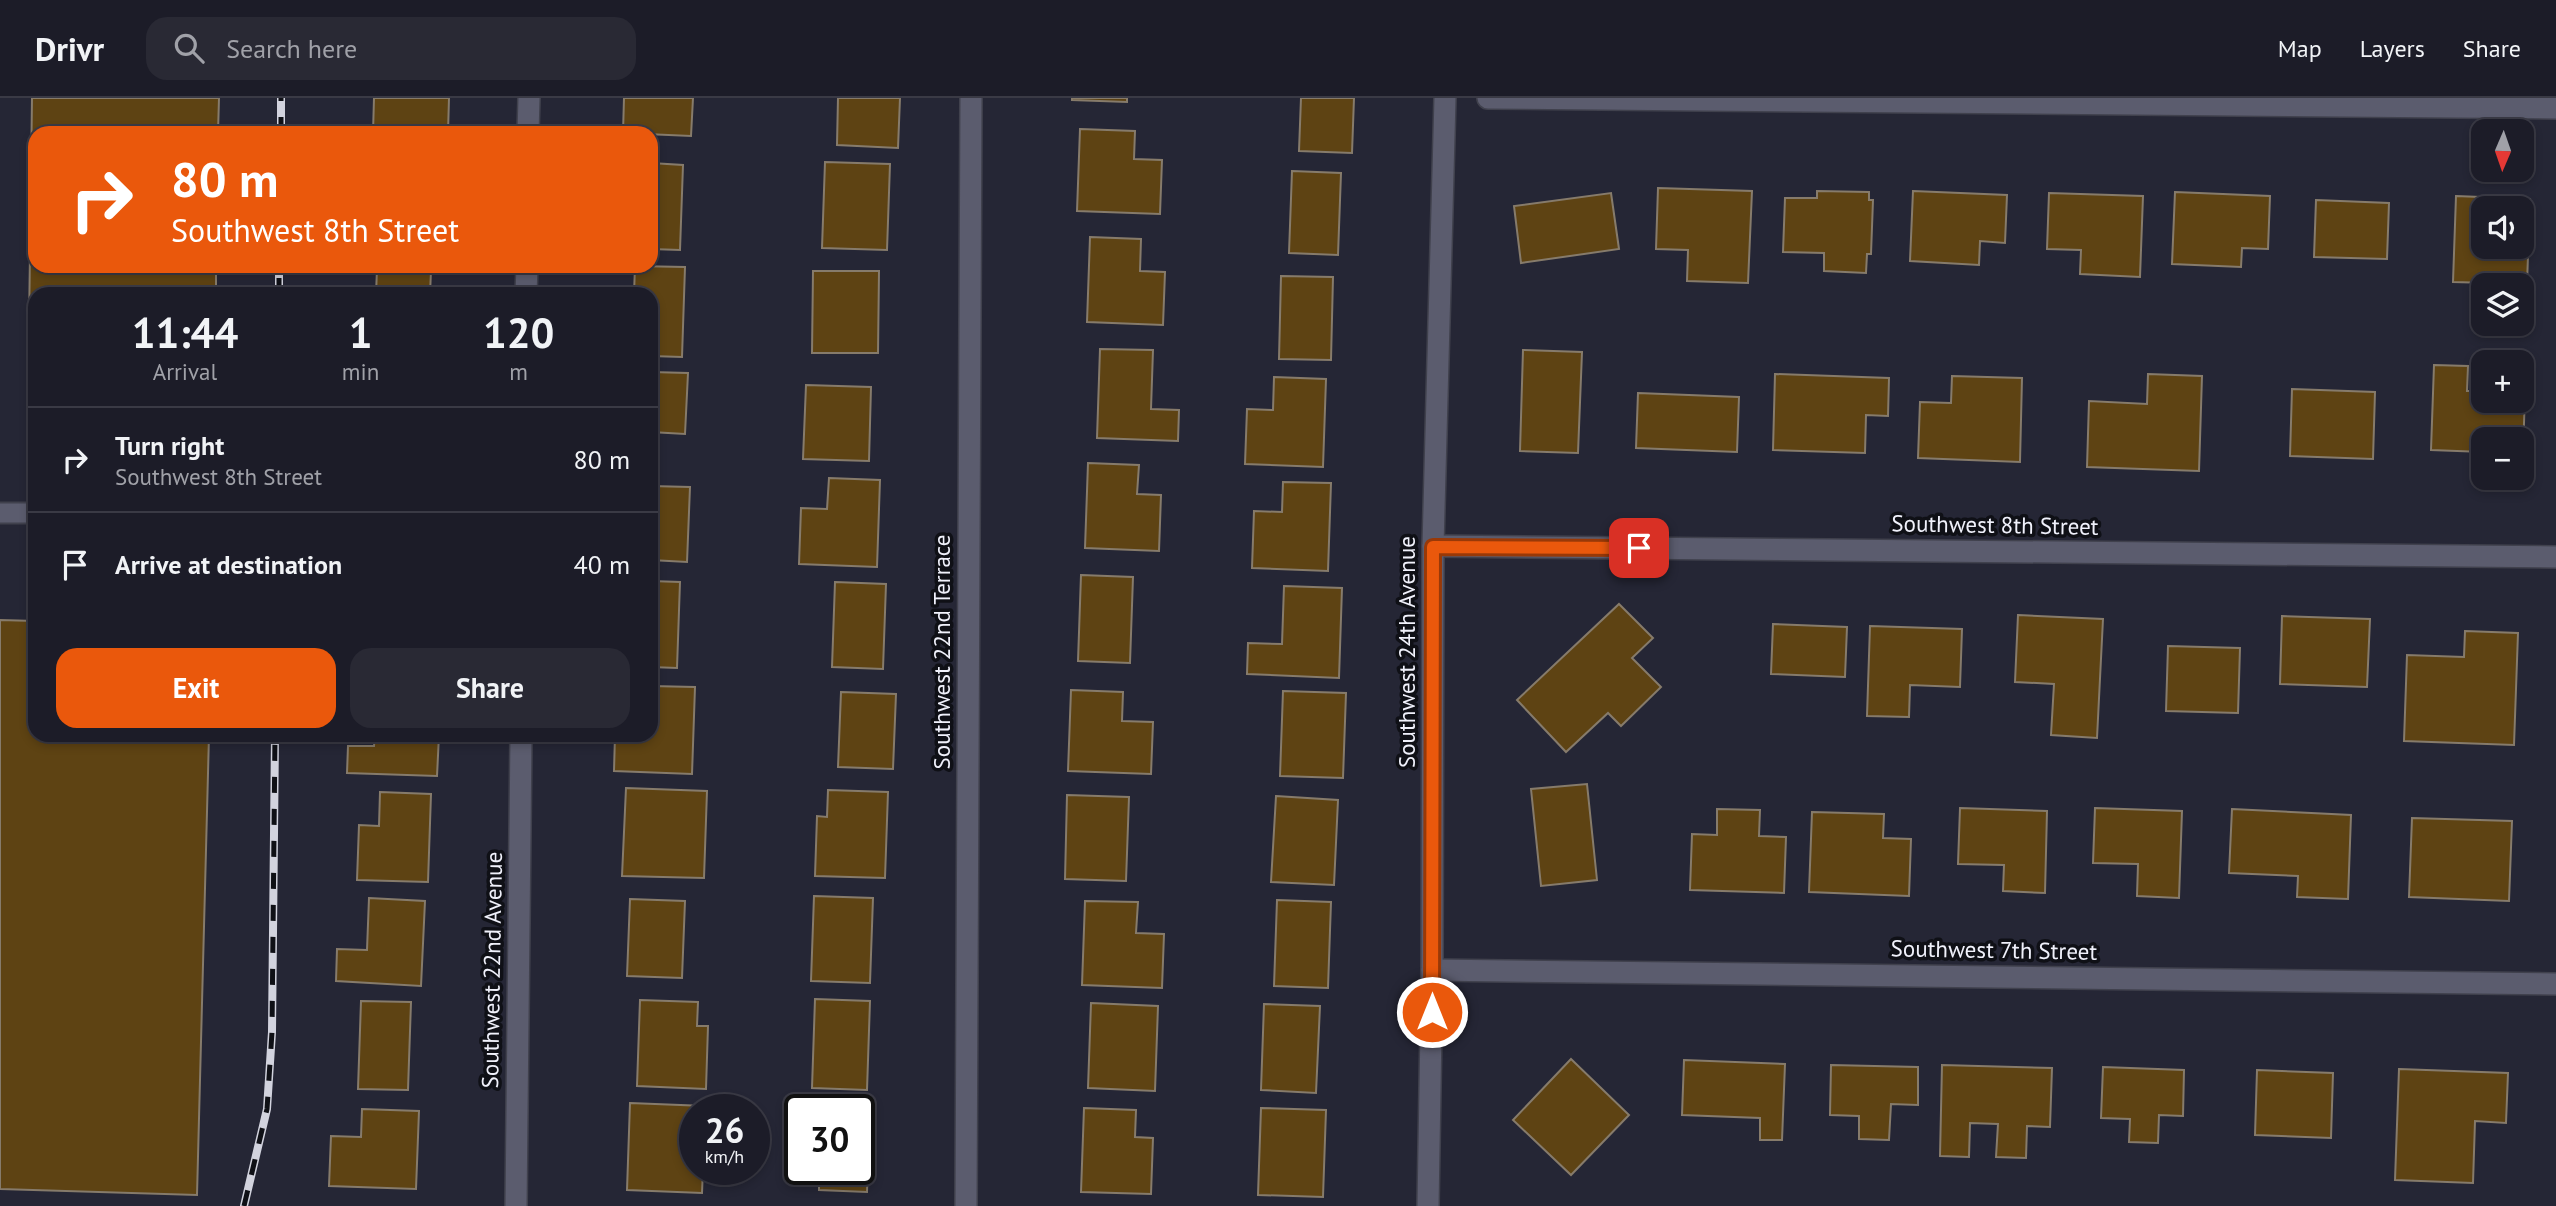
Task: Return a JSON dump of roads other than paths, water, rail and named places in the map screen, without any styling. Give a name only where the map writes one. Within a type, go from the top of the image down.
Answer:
[{"type":"street","points":[[528,126],[529,98]]},
{"type":"street","name":"Southwest 22nd Terrace","points":[[966,1206],[971,98]]},
{"type":"street","name":"Southwest 24th Avenue","points":[[1428,1206],[1432,970],[1433,547],[1445,98]]},
{"type":"street","points":[[1488,98],[2556,108]]},
{"type":"street","name":"Southwest 8th Street","points":[[1433,547],[2556,557]]},
{"type":"street","name":"Southwest 22nd Avenue","points":[[516,1206],[521,742]]},
{"type":"street","name":"Southwest 7th Street","points":[[1432,970],[2556,984]]},
{"type":"lane","points":[[0,513],[28,513]]},
{"type":"railway","points":[[281,98],[281,126]]},
{"type":"railway","points":[[279,273],[279,287]]},
{"type":"railway","points":[[244,1206],[267,1109],[272,1032],[275,742]]}]
